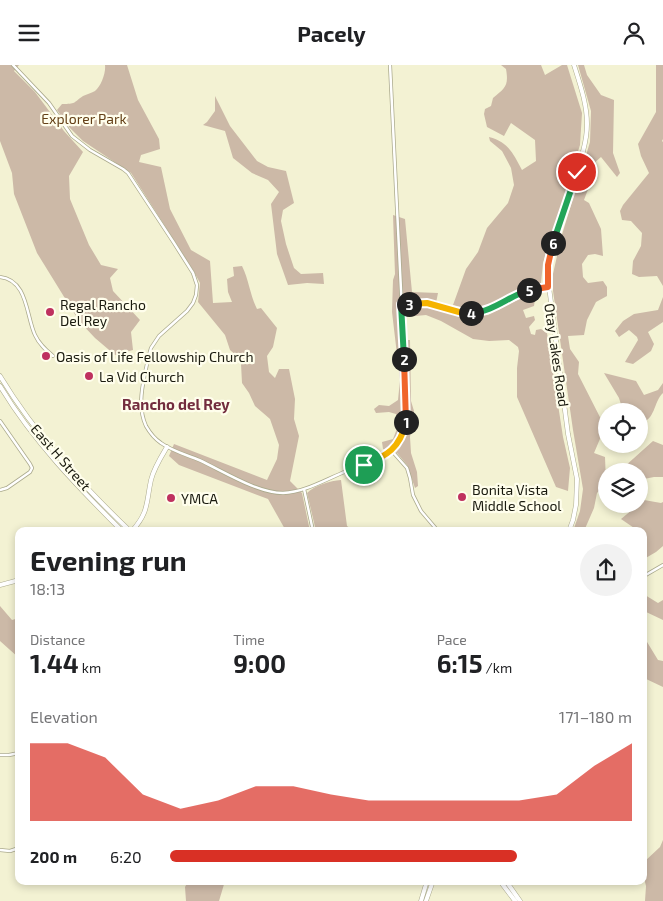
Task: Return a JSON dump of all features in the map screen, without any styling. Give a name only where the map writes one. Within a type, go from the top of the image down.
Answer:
[{"type":"main road","name":"Otay Lakes Road","points":[[570,527],[576,505],[577,479],[568,433],[548,287],[548,272],[550,255],[583,151],[587,132],[585,102],[574,65]]},
{"type":"main road","name":"East H Street","points":[[0,376],[51,449],[81,482],[127,527]]},
{"type":"main road","name":"East H Street","points":[[0,386],[26,426],[48,453],[78,487],[118,527]]},
{"type":"main road","points":[[136,527],[144,515],[152,478],[167,447]]},
{"type":"main road","points":[[0,585],[15,582]]},
{"type":"main road","points":[[421,901],[426,885]]},
{"type":"main road","points":[[426,901],[432,885]]},
{"type":"main road","points":[[503,885],[515,901]]},
{"type":"main road","points":[[509,885],[520,901]]},
{"type":"street","points":[[13,65],[48,103],[72,136],[95,154],[128,173],[195,279],[197,290],[193,303],[187,311],[159,336],[151,348],[141,401],[149,431],[167,447],[256,487],[266,491],[282,493],[296,492],[381,458],[392,451],[404,430],[406,421],[390,65]]},
{"type":"street","points":[[0,277],[9,279],[16,285],[24,298],[36,336],[53,357]]},
{"type":"street","points":[[401,304],[427,303],[459,312],[476,313],[488,310],[524,291],[548,287]]},
{"type":"street","points":[[0,421],[32,468],[30,472],[0,490]]},
{"type":"street","points":[[392,451],[402,462],[410,476],[413,495],[421,511],[435,527]]},
{"type":"street","points":[[304,489],[312,527]]},
{"type":"street","points":[[647,574],[663,565]]},
{"type":"street","points":[[0,755],[15,754]]},
{"type":"street","points":[[0,850],[15,849]]},
{"type":"green space","points":[[0,65],[19,65],[14,71],[35,92],[64,131],[83,152],[69,176],[70,199],[89,245],[101,265],[118,269],[110,278],[113,291],[140,320],[131,332],[133,350],[115,355],[95,338],[79,321],[37,253],[14,194],[12,173],[0,141]]},
{"type":"green space","name":"Explorer Park","points":[[105,65],[127,65],[138,100],[159,139],[160,149],[141,155],[139,162],[161,167],[170,209],[191,250],[210,261],[213,303],[232,302],[228,292],[227,279],[234,276],[233,267],[242,266],[257,309],[261,308],[277,328],[273,347],[267,356],[269,372],[275,378],[279,369],[289,369],[295,399],[294,419],[299,436],[290,481],[302,493],[309,527],[284,527],[268,499],[179,465],[169,456],[174,444],[267,480],[277,459],[279,445],[270,419],[255,406],[242,383],[241,364],[237,356],[230,350],[225,335],[198,302],[200,283],[193,270],[131,173],[83,141],[69,127],[57,110],[62,104],[74,103],[83,96],[95,91],[105,72]]},
{"type":"green space","points":[[501,65],[541,65],[545,75],[562,65],[567,65],[582,113],[580,145],[543,263],[541,283],[523,287],[486,308],[473,310],[453,305],[466,269],[478,252],[487,228],[508,203],[514,185],[511,168],[502,151],[490,141],[489,137],[506,145],[522,170],[536,161],[535,140],[511,123],[504,136],[487,127],[484,114],[485,109],[491,106],[493,98],[503,89],[507,79],[506,69]]},
{"type":"green space","points":[[578,65],[584,65],[587,75],[601,95],[614,100],[613,153],[620,173],[617,177],[601,157],[593,164],[593,176],[584,200],[589,203],[601,229],[603,256],[588,255],[582,264],[583,277],[588,283],[603,281],[607,287],[607,296],[596,302],[587,320],[584,335],[568,336],[570,349],[579,362],[578,374],[598,413],[598,444],[594,453],[605,457],[605,463],[598,463],[598,492],[594,508],[586,527],[574,527],[580,511],[583,489],[553,291],[553,274],[561,238],[590,142],[591,111]]},
{"type":"green space","points":[[656,65],[663,65],[663,286],[657,276],[639,277],[632,274],[633,261],[641,246],[642,233],[631,221],[622,220],[620,211],[649,173],[638,144],[656,112]]},
{"type":"green space","points":[[215,96],[230,126],[257,161],[268,167],[286,171],[294,203],[283,210],[281,221],[294,268],[301,274],[323,273],[324,284],[288,285],[277,254],[271,204],[279,192],[268,180],[252,173],[233,158],[225,131],[203,125],[215,111]]},
{"type":"green space","points":[[393,215],[405,219],[412,292],[438,293],[436,303],[424,299],[405,301],[405,308],[432,306],[461,317],[488,315],[531,293],[535,299],[534,306],[523,310],[526,318],[534,316],[535,320],[529,327],[531,334],[535,335],[536,330],[541,329],[547,333],[563,437],[570,468],[568,491],[556,487],[517,397],[518,347],[509,340],[489,341],[473,339],[426,315],[405,317],[406,340],[410,340],[411,401],[414,411],[410,437],[411,453],[417,472],[418,486],[415,488],[407,465],[397,453],[383,449],[382,442],[393,439],[398,426],[396,414],[389,412],[376,413],[374,409],[379,405],[389,406],[398,400],[400,380],[392,312],[393,280],[395,274]]},
{"type":"green space","points":[[663,297],[663,322],[648,332],[654,344],[651,351],[633,364],[625,362],[638,340],[629,330],[619,337],[615,331],[623,321],[634,314],[658,310]]},
{"type":"green space","points":[[604,373],[636,381],[644,395],[658,390],[663,383],[663,393],[648,420],[648,403],[621,403]]},
{"type":"green space","points":[[653,441],[663,445],[663,477],[648,478],[648,463],[628,463],[640,453],[648,453],[648,445]]},
{"type":"green space","points":[[341,480],[348,527],[315,527],[307,493],[332,481]]},
{"type":"green space","points":[[648,501],[663,502],[663,546],[656,552],[647,557],[647,527],[633,527],[621,519],[628,513],[648,513]]},
{"type":"green space","points":[[647,596],[658,603],[663,600],[663,620],[647,612]]},
{"type":"green space","points":[[0,606],[12,620],[15,619],[15,654],[0,641]]},
{"type":"green space","points":[[647,642],[658,660],[663,661],[663,687],[647,679]]},
{"type":"green space","points":[[663,840],[663,901],[645,901],[647,859],[660,847]]},
{"type":"green space","points":[[186,885],[224,885],[219,901],[186,901]]},
{"type":"place","name":"Regal Rancho Del Rey","points":[[50,312]]},
{"type":"place","name":"Oasis of Life Fellowship Church","points":[[46,356]]},
{"type":"place","name":"La Vid Church","points":[[89,376]]},
{"type":"place","name":"Bonita Vista Middle School","points":[[462,497]]},
{"type":"place","name":"YMCA","points":[[171,498]]},
{"type":"district","name":"Rancho del Rey","points":[[176,404]]},
{"type":"route","points":[[364,465],[392,451],[404,430],[407,413],[401,304],[427,303],[459,312],[476,313],[488,310],[524,291],[548,287],[550,255],[577,172]]}]
